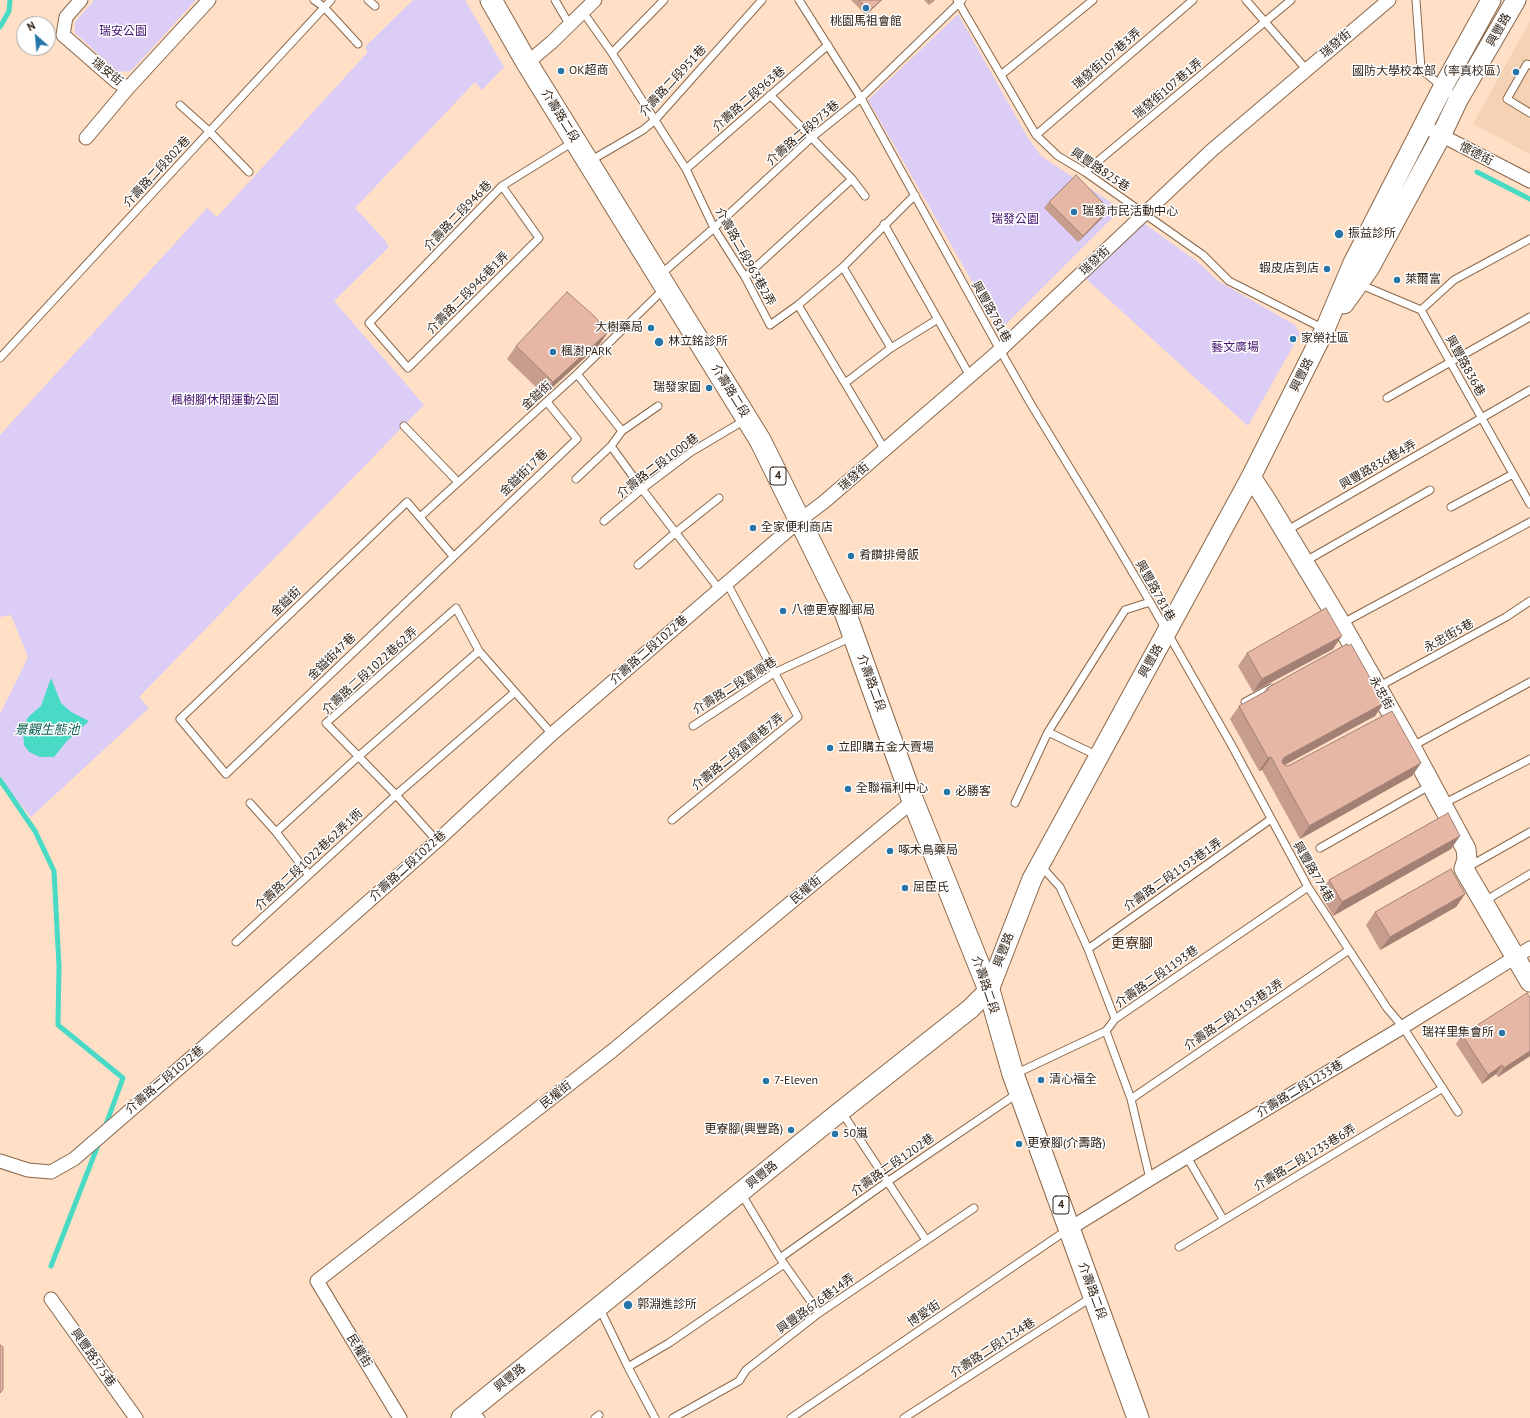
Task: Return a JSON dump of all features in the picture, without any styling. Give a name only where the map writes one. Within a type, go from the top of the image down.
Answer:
[{"type":"main road","name":"介壽路二段","points":[[491,0],[527,63],[760,440],[845,612],[913,801],[989,990],[1016,1083],[1138,1418]]},
{"type":"main road","name":"興豐路","points":[[1352,281],[1353,263],[1442,87],[1491,0]]},
{"type":"main road","name":"興豐路","points":[[472,1415],[599,1307],[841,1111],[970,1009],[989,990],[1032,879],[1251,477],[1325,329],[1352,281],[1369,269],[1441,136],[1458,100],[1516,0]]},
{"type":"main road","name":"永忠街","points":[[1251,477],[1286,531],[1340,624],[1349,645],[1377,688],[1388,714],[1411,747],[1432,785],[1466,849],[1468,860],[1464,869]]},
{"type":"main road","points":[[1464,869],[1483,902],[1523,953],[1530,982]]},
{"type":"street","name":"瑞安街","points":[[81,0],[66,17],[63,35],[117,82],[128,88],[210,0]]},
{"type":"street","points":[[527,63],[552,42],[595,0]]},
{"type":"street","name":"瑞發街","points":[[800,520],[824,502],[1000,350],[1212,150],[1389,0]]},
{"type":"street","points":[[86,138],[128,88]]},
{"type":"street","name":"懷德街","points":[[1423,126],[1530,182]]},
{"type":"street","name":"介壽路二段1022巷","points":[[0,1161],[28,1170],[51,1172],[74,1159],[206,1045],[437,841],[552,734],[800,520]]},
{"type":"street","name":"民權街","points":[[400,1418],[317,1281],[612,1051],[913,801]]},
{"type":"street","name":"介壽路二段1233巷","points":[[1069,1228],[1150,1178],[1404,1027],[1523,953]]},
{"type":"street","name":"興豐路575巷","points":[[51,1299],[136,1418]]},
{"type":"lane","points":[[314,0],[324,7],[358,44]]},
{"type":"lane","name":"介壽路二段802巷","points":[[0,358],[331,0]]},
{"type":"lane","points":[[368,0],[375,6]]},
{"type":"lane","points":[[555,0],[569,24]]},
{"type":"lane","points":[[612,52],[664,0]]},
{"type":"lane","name":"介壽路二段951巷","points":[[588,162],[643,130],[655,120],[762,0]]},
{"type":"lane","name":"興豐路781巷","points":[[799,0],[861,98],[1000,350],[1150,602],[1166,632]]},
{"type":"lane","points":[[1001,75],[1093,0]]},
{"type":"lane","name":"瑞發街107巷3弄","points":[[1036,135],[1193,0]]},
{"type":"lane","points":[[1246,0],[1306,69]]},
{"type":"lane","name":"瑞發街107巷1弄","points":[[1086,172],[1266,23],[1291,0]]},
{"type":"lane","points":[[1416,0],[1421,70],[1458,100]]},
{"type":"lane","name":"興豐路825巷","points":[[959,1],[1036,135],[1058,156],[1086,172],[1203,255],[1229,281],[1325,329]]},
{"type":"lane","name":"介壽路二段973巷","points":[[662,282],[714,228],[811,138],[861,98],[959,1]]},
{"type":"lane","name":"介壽路二段963巷2弄","points":[[583,12],[612,52],[686,169],[714,228],[745,277],[770,325],[798,305]]},
{"type":"lane","name":"介壽路二段963巷","points":[[686,169],[828,45]]},
{"type":"lane","points":[[1530,65],[1527,64],[1507,100],[1530,113]]},
{"type":"lane","points":[[770,95],[852,179],[865,196]]},
{"type":"lane","points":[[180,105],[209,131],[249,172]]},
{"type":"lane","name":"介壽路二段946巷","points":[[370,323],[502,186],[575,141]]},
{"type":"lane","points":[[745,277],[852,179]]},
{"type":"lane","name":"介壽路二段946巷1弄","points":[[370,323],[408,368],[539,238],[502,186]]},
{"type":"lane","points":[[885,450],[798,305],[843,267],[884,224],[915,195]]},
{"type":"lane","points":[[884,224],[970,376]]},
{"type":"lane","points":[[1352,281],[1421,310],[1454,280],[1530,239]]},
{"type":"lane","points":[[843,267],[891,348]]},
{"type":"lane","name":"金鎰街","points":[[226,774],[180,719],[407,502],[420,517],[547,402],[577,374],[662,282]]},
{"type":"lane","name":"興豐路836巷","points":[[1421,310],[1513,474],[1528,496],[1530,504]]},
{"type":"lane","points":[[1387,398],[1530,317]]},
{"type":"lane","points":[[845,383],[891,348],[938,319]]},
{"type":"lane","points":[[577,374],[622,431]]},
{"type":"lane","name":"興豐路836巷4弄","points":[[1286,531],[1530,390]]},
{"type":"lane","name":"金鎰街17巷","points":[[453,556],[577,439],[547,402]]},
{"type":"lane","points":[[576,479],[611,446],[622,431],[658,406]]},
{"type":"lane","name":"介壽路二段1000巷","points":[[604,521],[642,489],[691,452],[747,419]]},
{"type":"lane","points":[[404,426],[458,482]]},
{"type":"lane","points":[[611,446],[675,533],[723,586],[774,673]]},
{"type":"lane","points":[[1451,507],[1513,474]]},
{"type":"lane","points":[[1304,562],[1430,490]]},
{"type":"lane","points":[[638,565],[719,498]]},
{"type":"lane","points":[[420,517],[453,556]]},
{"type":"lane","points":[[1340,624],[1530,522]]},
{"type":"lane","name":"金鎰街47巷","points":[[226,774],[453,556]]},
{"type":"lane","name":"永忠街5巷","points":[[1377,688],[1506,617],[1530,601]]},
{"type":"lane","points":[[1015,803],[1048,732],[1125,610],[1150,602]]},
{"type":"lane","name":"介壽路二段1022巷62弄","points":[[437,841],[396,795],[326,723],[456,608],[479,651]]},
{"type":"lane","name":"興豐路774巷","points":[[1166,632],[1231,744],[1308,886],[1387,1008],[1404,1027],[1458,1112]]},
{"type":"lane","name":"介壽路二段富順巷","points":[[693,726],[774,673],[854,636]]},
{"type":"lane","points":[[276,832],[359,756],[479,651],[552,734]]},
{"type":"lane","name":"介壽路二段富順巷7弄","points":[[672,820],[798,717],[774,673]]},
{"type":"lane","points":[[1411,747],[1530,682]]},
{"type":"lane","points":[[1245,702],[1278,684]]},
{"type":"lane","name":"介壽路二段1022巷62弄1衖","points":[[236,942],[396,795],[515,692]]},
{"type":"lane","points":[[1048,732],[1099,756]]},
{"type":"lane","points":[[1442,804],[1530,759]]},
{"type":"lane","points":[[1320,848],[1432,785]]},
{"type":"lane","points":[[250,803],[276,832],[309,875]]},
{"type":"lane","name":"介壽路二段1193巷1弄","points":[[1088,949],[1271,819]]},
{"type":"lane","points":[[1464,869],[1530,832]]},
{"type":"lane","points":[[1040,865],[1060,887],[1088,949],[1115,1019]]},
{"type":"lane","points":[[1483,902],[1530,874]]},
{"type":"lane","name":"介壽路二段1193巷","points":[[1016,1083],[1106,1031],[1115,1019],[1308,886]]},
{"type":"lane","name":"介壽路二段1193巷2弄","points":[[1131,1099],[1349,950]]},
{"type":"lane","points":[[1106,1031],[1131,1099],[1150,1178]]},
{"type":"lane","name":"介壽路二段1202巷","points":[[628,1367],[669,1343],[782,1261],[1016,1083]]},
{"type":"lane","name":"介壽路二段1233巷6弄","points":[[1179,1247],[1223,1219],[1443,1088]]},
{"type":"lane","points":[[841,1111],[926,1240]]},
{"type":"lane","points":[[1187,1157],[1223,1219]]},
{"type":"lane","points":[[740,1193],[782,1261],[819,1313]]},
{"type":"lane","name":"興豐路676巷14弄","points":[[673,1418],[739,1381],[746,1370],[819,1313],[974,1208]]},
{"type":"lane","name":"博愛街","points":[[791,1418],[1069,1228]]},
{"type":"lane","name":"介壽路二段1234巷","points":[[904,1418],[1094,1296]]},
{"type":"lane","points":[[599,1307],[655,1418]]},
{"type":"shaded area","name":"國防大學校本部（率真校區）","points":[[1530,21],[1530,154],[1473,124]]},
{"type":"green space","name":"瑞安公園","points":[[94,0],[196,0],[131,71],[118,72],[75,33],[75,22]]},
{"type":"green space","name":"楓樹腳休閒運動公園","points":[[413,0],[465,0],[504,67],[482,90],[475,82],[355,208],[384,239],[389,247],[334,301],[424,405],[139,697],[149,708],[31,817],[3,783],[0,775],[0,714],[28,657],[11,615],[0,617],[0,435],[207,208],[217,217],[367,53],[366,46]]},
{"type":"green space","name":"瑞發公園","points":[[958,14],[1028,138],[1041,156],[1118,207],[1113,217],[1000,330],[868,100]]},
{"type":"green space","name":"藝文廣場","points":[[1141,221],[1199,263],[1218,281],[1295,325],[1300,334],[1248,426],[1085,278]]},
{"type":"water","name":"景觀生態池","points":[[51,678],[61,703],[71,712],[89,721],[67,741],[54,757],[40,757],[29,752],[24,745],[23,731],[28,717],[41,706]]},
{"type":"building","points":[[859,0],[881,0],[869,11]]},
{"type":"building","name":"瑞發市民活動中心","points":[[1076,175],[1109,209],[1083,236],[1049,202]]},
{"type":"building","name":"楓澍PARK","points":[[567,292],[594,316],[608,332],[553,382],[516,346]]},
{"type":"building","points":[[1326,608],[1342,636],[1262,679],[1247,653]]},
{"type":"building","points":[[1347,644],[1348,646],[1351,644],[1384,703],[1285,757],[1282,760],[1283,764],[1287,766],[1290,765],[1392,711],[1421,763],[1309,826],[1271,757],[1268,758],[1239,706],[1268,690],[1267,688]]},
{"type":"building","points":[[1448,813],[1460,836],[1342,902],[1329,880]]},
{"type":"building","points":[[1451,869],[1465,894],[1390,937],[1375,912]]},
{"type":"building","name":"瑞祥里集會所","points":[[1527,993],[1530,998],[1530,1051],[1504,1068],[1502,1065],[1488,1075],[1462,1035]]},
{"type":"building","points":[[0,1345],[3,1347],[3,1389],[0,1393]]},
{"type":"waterway","points":[[0,27],[9,11],[10,0]]},
{"type":"waterway","points":[[1477,172],[1530,199]]},
{"type":"waterway","points":[[0,780],[35,831],[54,871],[59,966],[58,1025],[123,1078],[105,1127]]},
{"type":"waterway","points":[[51,1266],[100,1140]]},
{"type":"place","name":"桃園馬祖會館","points":[[866,8]]},
{"type":"place","name":"OK超商","points":[[561,71]]},
{"type":"place","name":"國防大學校本部（率真校區）","points":[[1516,72]]},
{"type":"place","name":"瑞發市民活動中心","points":[[1074,212]]},
{"type":"place","name":"振益診所","points":[[1339,234]]},
{"type":"place","name":"蝦皮店到店","points":[[1327,269]]},
{"type":"place","name":"萊爾富","points":[[1397,280]]},
{"type":"place","name":"大樹藥局","points":[[651,328]]},
{"type":"place","name":"家榮社區","points":[[1293,339]]},
{"type":"place","name":"林立銘診所","points":[[659,342]]},
{"type":"place","name":"楓澍PARK","points":[[553,352]]},
{"type":"place","name":"瑞發家園","points":[[709,388]]},
{"type":"place","name":"全家便利商店","points":[[753,528]]},
{"type":"place","name":"肴饡排骨飯","points":[[851,556]]},
{"type":"place","name":"八德更寮腳郵局","points":[[783,611]]},
{"type":"place","name":"立即購五金大賣場","points":[[830,748]]},
{"type":"place","name":"全聯福利中心","points":[[848,789]]},
{"type":"place","name":"必勝客","points":[[947,792]]},
{"type":"place","name":"啄木鳥藥局","points":[[890,851]]},
{"type":"place","name":"屈臣氏","points":[[905,888]]},
{"type":"place","name":"瑞祥里集會所","points":[[1502,1033]]},
{"type":"place","name":"清心福全","points":[[1041,1080]]},
{"type":"place","name":"7-Eleven","points":[[766,1081]]},
{"type":"place","name":"更寮腳(興豐路)","points":[[791,1130]]},
{"type":"place","name":"50嵐","points":[[835,1134]]},
{"type":"place","name":"更寮腳(介壽路)","points":[[1019,1144]]},
{"type":"place","name":"郭淵進診所","points":[[628,1305]]},
{"type":"district","name":"更寮腳","points":[[1132,944]]}]
